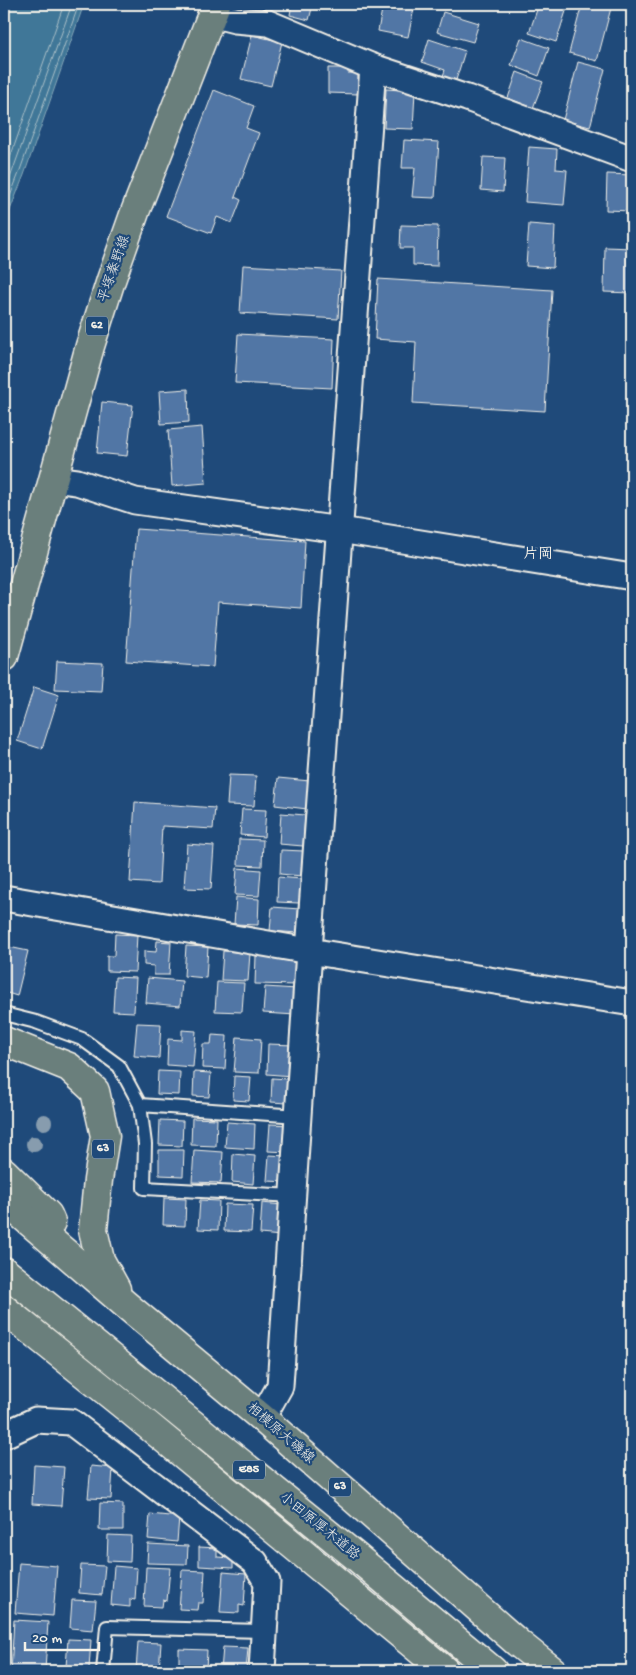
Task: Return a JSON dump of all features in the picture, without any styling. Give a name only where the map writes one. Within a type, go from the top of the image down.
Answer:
[{"type":"main road","name":"平塚秦野線","points":[[4,657],[90,346],[111,280],[135,212],[214,9]]},
{"type":"main road","name":"63","points":[[4,1041],[69,1066],[95,1091],[105,1136],[93,1230],[100,1260],[126,1305]]},
{"type":"main road","points":[[4,1056],[36,1053]]},
{"type":"main road","points":[[4,1172],[48,1215],[62,1251]]},
{"type":"main road","name":"相模原大磯線","points":[[4,1200],[62,1251],[262,1418],[518,1643],[553,1671]]},
{"type":"main road","name":"小田原厚木道路","points":[[4,1271],[339,1543],[493,1671]]},
{"type":"main road","name":"E85","points":[[4,1309],[147,1424],[445,1671]]},
{"type":"street","points":[[214,9],[235,20],[268,22],[373,67],[467,98],[632,159]]},
{"type":"street","points":[[262,1418],[280,1386],[309,952],[373,67]]},
{"type":"street","points":[[54,479],[77,482],[135,501],[340,530],[632,577]]},
{"type":"street","points":[[4,898],[309,952],[632,1003]]},
{"type":"street","points":[[4,1435],[36,1420],[71,1422],[255,1562],[267,1582],[262,1671]]},
{"type":"lane","points":[[4,1014],[36,1022],[82,1039],[119,1066],[140,1105],[145,1144],[144,1188],[293,1196]]},
{"type":"lane","points":[[140,1105],[298,1116]]},
{"type":"lane","points":[[103,1671],[107,1627],[264,1631]]},
{"type":"water","points":[[4,4],[84,4],[24,175],[4,225]]},
{"type":"building","points":[[292,4],[313,4],[309,20],[290,15]]},
{"type":"building","points":[[383,4],[415,4],[408,37],[378,31]]},
{"type":"building","points":[[539,4],[555,4],[567,8],[556,42],[529,33]]},
{"type":"building","points":[[582,4],[593,4],[611,8],[597,61],[569,53]]},
{"type":"building","points":[[443,12],[479,23],[473,42],[437,32]]},
{"type":"building","points":[[252,35],[282,42],[271,86],[241,79]]},
{"type":"building","points":[[521,38],[549,48],[539,76],[511,65]]},
{"type":"building","points":[[429,39],[465,51],[456,80],[443,76],[445,70],[422,62]]},
{"type":"building","points":[[578,62],[605,69],[590,127],[563,120]]},
{"type":"building","points":[[328,68],[348,68],[348,73],[358,73],[358,94],[328,93]]},
{"type":"building","points":[[517,72],[543,82],[533,108],[508,98]]},
{"type":"building","points":[[386,89],[415,91],[413,129],[384,128]]},
{"type":"building","points":[[214,90],[254,106],[246,128],[259,133],[235,197],[241,200],[232,223],[217,217],[211,233],[166,216]]},
{"type":"building","points":[[404,140],[439,142],[435,198],[412,197],[415,168],[402,168]]},
{"type":"building","points":[[529,147],[557,149],[556,169],[567,170],[564,205],[525,202]]},
{"type":"building","points":[[483,157],[505,158],[503,192],[481,190]]},
{"type":"building","points":[[607,174],[632,175],[632,211],[606,210]]},
{"type":"building","points":[[529,224],[555,226],[553,268],[526,266]]},
{"type":"building","points":[[401,225],[438,226],[437,266],[413,265],[413,248],[400,248]]},
{"type":"building","points":[[605,247],[632,248],[632,293],[604,292]]},
{"type":"building","points":[[243,265],[341,271],[338,319],[240,313]]},
{"type":"building","points":[[378,279],[552,290],[545,411],[413,403],[416,342],[375,339]]},
{"type":"building","points":[[238,334],[334,339],[332,388],[235,383]]},
{"type":"building","points":[[188,389],[189,422],[161,424],[159,391]]},
{"type":"building","points":[[102,402],[133,405],[127,456],[97,453]]},
{"type":"building","points":[[202,427],[206,483],[172,486],[168,430]]},
{"type":"building","points":[[136,529],[305,541],[301,608],[218,602],[213,667],[126,661]]},
{"type":"building","points":[[57,661],[103,663],[101,691],[55,689]]},
{"type":"building","points":[[34,687],[59,695],[42,749],[17,741]]},
{"type":"building","points":[[229,775],[256,776],[254,806],[227,805]]},
{"type":"building","points":[[278,778],[310,781],[307,809],[275,805]]},
{"type":"building","points":[[135,802],[215,808],[213,829],[162,826],[159,884],[130,882]]},
{"type":"building","points":[[242,809],[266,810],[264,837],[240,835]]},
{"type":"building","points":[[281,813],[305,815],[303,846],[279,844]]},
{"type":"building","points":[[239,839],[263,840],[262,866],[238,865]]},
{"type":"building","points":[[187,844],[214,846],[211,889],[184,888]]},
{"type":"building","points":[[281,850],[304,851],[302,876],[280,874]]},
{"type":"building","points":[[237,868],[261,870],[259,896],[235,895]]},
{"type":"building","points":[[278,877],[301,879],[299,903],[277,902]]},
{"type":"building","points":[[236,897],[259,899],[258,925],[234,924]]},
{"type":"building","points":[[272,907],[300,909],[298,933],[270,931]]},
{"type":"building","points":[[115,934],[137,935],[135,972],[107,971],[107,956],[114,956]]},
{"type":"building","points":[[157,941],[171,942],[169,975],[154,975],[154,966],[144,965],[144,951],[156,952]]},
{"type":"building","points":[[4,946],[28,951],[17,996],[4,992]]},
{"type":"building","points":[[186,946],[208,947],[206,978],[184,976]]},
{"type":"building","points":[[223,951],[250,953],[248,981],[221,980]]},
{"type":"building","points":[[256,956],[289,957],[299,968],[298,985],[255,984]]},
{"type":"building","points":[[115,977],[136,978],[134,1012],[113,1011]]},
{"type":"building","points":[[148,978],[182,981],[180,1006],[146,1003]]},
{"type":"building","points":[[217,982],[244,983],[242,1012],[215,1011]]},
{"type":"building","points":[[265,987],[297,989],[296,1015],[263,1013]]},
{"type":"building","points":[[137,1023],[161,1024],[159,1058],[134,1056]]},
{"type":"building","points":[[182,1030],[196,1031],[193,1067],[167,1065],[168,1039],[182,1040]]},
{"type":"building","points":[[212,1035],[227,1036],[225,1069],[202,1068],[203,1044],[211,1044]]},
{"type":"building","points":[[237,1037],[261,1039],[259,1073],[234,1072]]},
{"type":"building","points":[[268,1044],[294,1045],[292,1076],[267,1074]]},
{"type":"building","points":[[158,1071],[180,1072],[179,1095],[157,1094]]},
{"type":"building","points":[[194,1072],[211,1073],[209,1097],[193,1096]]},
{"type":"building","points":[[234,1076],[251,1077],[249,1101],[233,1100]]},
{"type":"building","points":[[272,1078],[288,1079],[287,1103],[271,1102]]},
{"type":"building","points":[[192,1118],[217,1119],[216,1146],[191,1145]]},
{"type":"building","points":[[160,1120],[183,1121],[182,1146],[159,1145]]},
{"type":"building","points":[[227,1122],[255,1124],[254,1149],[225,1147]]},
{"type":"building","points":[[270,1124],[290,1125],[288,1152],[268,1151]]},
{"type":"building","points":[[159,1150],[184,1150],[183,1176],[159,1175]]},
{"type":"building","points":[[194,1150],[223,1152],[221,1183],[192,1182]]},
{"type":"building","points":[[233,1154],[255,1156],[253,1184],[232,1182]]},
{"type":"building","points":[[269,1155],[288,1156],[287,1182],[267,1181]]},
{"type":"building","points":[[164,1198],[186,1199],[185,1226],[163,1225]]},
{"type":"building","points":[[200,1200],[219,1201],[218,1230],[198,1229]]},
{"type":"building","points":[[262,1203],[282,1205],[281,1236],[260,1234]]},
{"type":"building","points":[[225,1204],[253,1205],[251,1232],[224,1231]]},
{"type":"building","points":[[34,1465],[64,1467],[61,1506],[32,1504]]},
{"type":"building","points":[[91,1466],[113,1468],[111,1499],[88,1498]]},
{"type":"building","points":[[100,1503],[123,1504],[123,1530],[99,1530]]},
{"type":"building","points":[[150,1514],[179,1517],[177,1542],[148,1539]]},
{"type":"building","points":[[108,1535],[131,1536],[130,1562],[107,1561]]},
{"type":"building","points":[[148,1544],[188,1546],[187,1564],[147,1563]]},
{"type":"building","points":[[199,1547],[217,1548],[217,1557],[233,1558],[233,1568],[199,1566]]},
{"type":"building","points":[[19,1563],[57,1566],[53,1616],[15,1613]]},
{"type":"building","points":[[81,1565],[105,1566],[102,1595],[79,1593]]},
{"type":"building","points":[[114,1566],[137,1568],[135,1600],[130,1599],[130,1607],[111,1605]]},
{"type":"building","points":[[146,1567],[170,1568],[167,1601],[163,1600],[162,1607],[144,1606]]},
{"type":"building","points":[[182,1570],[205,1571],[203,1603],[198,1603],[197,1610],[179,1609]]},
{"type":"building","points":[[223,1572],[246,1574],[244,1606],[239,1605],[239,1613],[220,1612]]},
{"type":"building","points":[[72,1600],[96,1601],[93,1630],[70,1628]]},
{"type":"building","points":[[14,1620],[48,1622],[45,1671],[11,1671]]},
{"type":"building","points":[[68,1639],[91,1640],[89,1669],[66,1667]]},
{"type":"building","points":[[138,1642],[161,1643],[159,1671],[136,1671]]},
{"type":"building","points":[[223,1647],[248,1648],[246,1671],[221,1671]]},
{"type":"building","points":[[179,1649],[207,1650],[206,1671],[179,1671]]},
{"type":"district","name":"片岡","points":[[538,555]]}]
